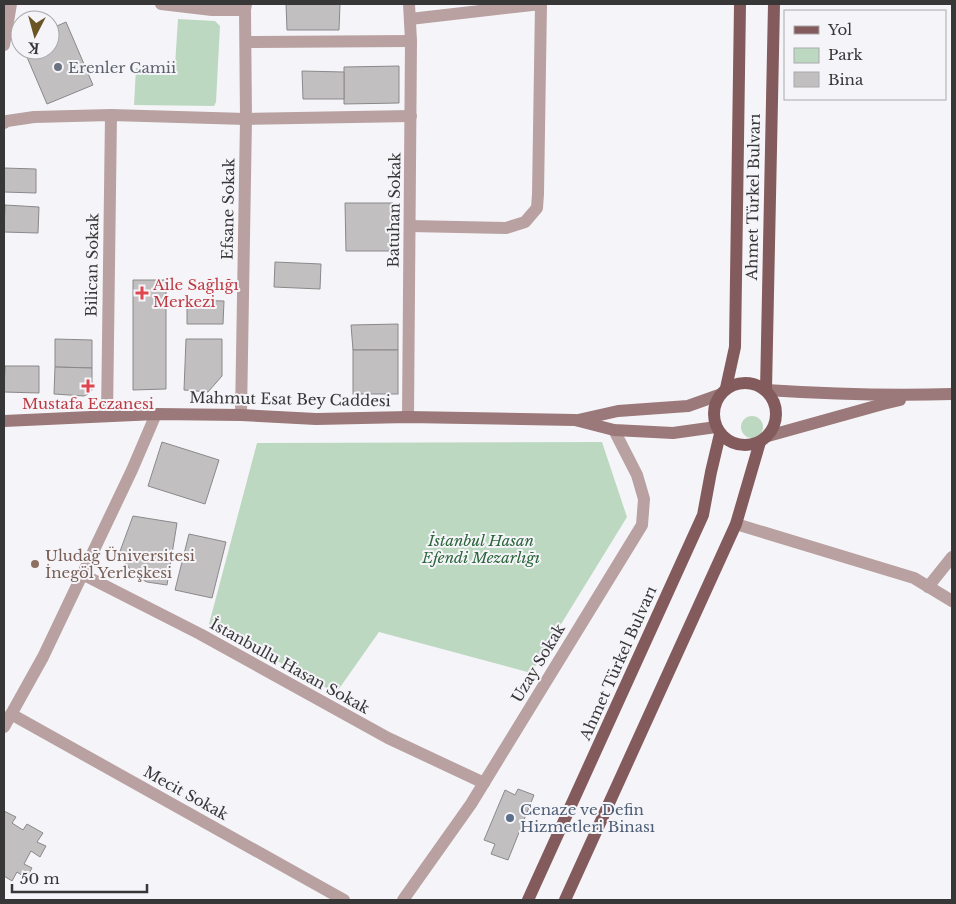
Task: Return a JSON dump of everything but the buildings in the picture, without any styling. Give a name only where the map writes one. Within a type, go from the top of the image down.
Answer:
[{"type":"main road","name":"Ahmet Türkel Bulvarı","points":[[723,392],[735,347],[740,4]]},
{"type":"main road","name":"Ahmet Türkel Bulvarı","points":[[766,390],[774,4]]},
{"type":"main road","points":[[565,900],[736,524],[764,439],[774,428],[776,408],[766,390],[757,385],[746,383],[736,384],[723,392],[688,406],[618,411],[575,420]]},
{"type":"main road","points":[[766,390],[922,395],[952,394]]},
{"type":"main road","points":[[723,392],[714,405],[713,415],[718,431],[728,441],[737,445],[753,445],[764,439],[883,404],[922,395]]},
{"type":"main road","name":"Mahmut Esat Bey Caddesi","points":[[4,421],[156,414],[241,415],[316,419],[408,417],[575,420]]},
{"type":"main road","points":[[575,420],[614,430],[673,433],[718,431]]},
{"type":"main road","name":"Ahmet Türkel Bulvarı","points":[[528,900],[704,515],[718,431]]},
{"type":"street","points":[[4,45],[11,4]]},
{"type":"street","points":[[161,4],[212,10],[246,7]]},
{"type":"street","name":"Batuhan Sokak","points":[[408,417],[411,116],[409,4]]},
{"type":"street","points":[[410,19],[541,4],[538,194],[536,208],[525,222],[506,228],[410,226]]},
{"type":"street","name":"Efsane Sokak","points":[[241,415],[246,7]]},
{"type":"street","points":[[246,42],[411,41]]},
{"type":"street","points":[[4,123],[34,117],[111,115],[246,119],[411,116]]},
{"type":"street","name":"Bilican Sokak","points":[[107,416],[111,115]]},
{"type":"street","points":[[4,727],[43,657],[132,470],[156,414]]},
{"type":"street","name":"Uzay Sokak","points":[[403,900],[471,804],[642,525],[644,499],[637,475],[614,430]]},
{"type":"street","points":[[736,524],[914,578],[952,601]]},
{"type":"street","points":[[928,587],[952,557]]},
{"type":"street","name":"İstanbullu Hasan Sokak","points":[[82,574],[200,634],[388,738],[484,783]]},
{"type":"street","name":"Mecit Sokak","points":[[11,714],[344,900]]},
{"type":"green space","points":[[178,19],[215,21],[220,26],[216,102],[214,106],[134,105],[136,68],[175,65]]},
{"type":"green space","points":[[752,416],[760,419],[763,427],[760,435],[752,438],[744,435],[741,427],[744,419]]},
{"type":"green space","name":"İstanbul Hasan Efendi Mezarlığı","points":[[602,442],[627,517],[531,673],[379,632],[336,693],[209,624],[257,443]]},
{"type":"place","name":"Erenler Camii","points":[[58,67]]},
{"type":"place","name":"Aile Sağlığı Merkezi","points":[[142,293]]},
{"type":"place","name":"Mustafa Eczanesi","points":[[88,386]]},
{"type":"place","name":"Uludağ Üniversitesi İnegöl Yerleşkesi","points":[[35,564]]},
{"type":"place","name":"Cenaze ve Defin Hizmetleri Binası","points":[[510,818]]}]
